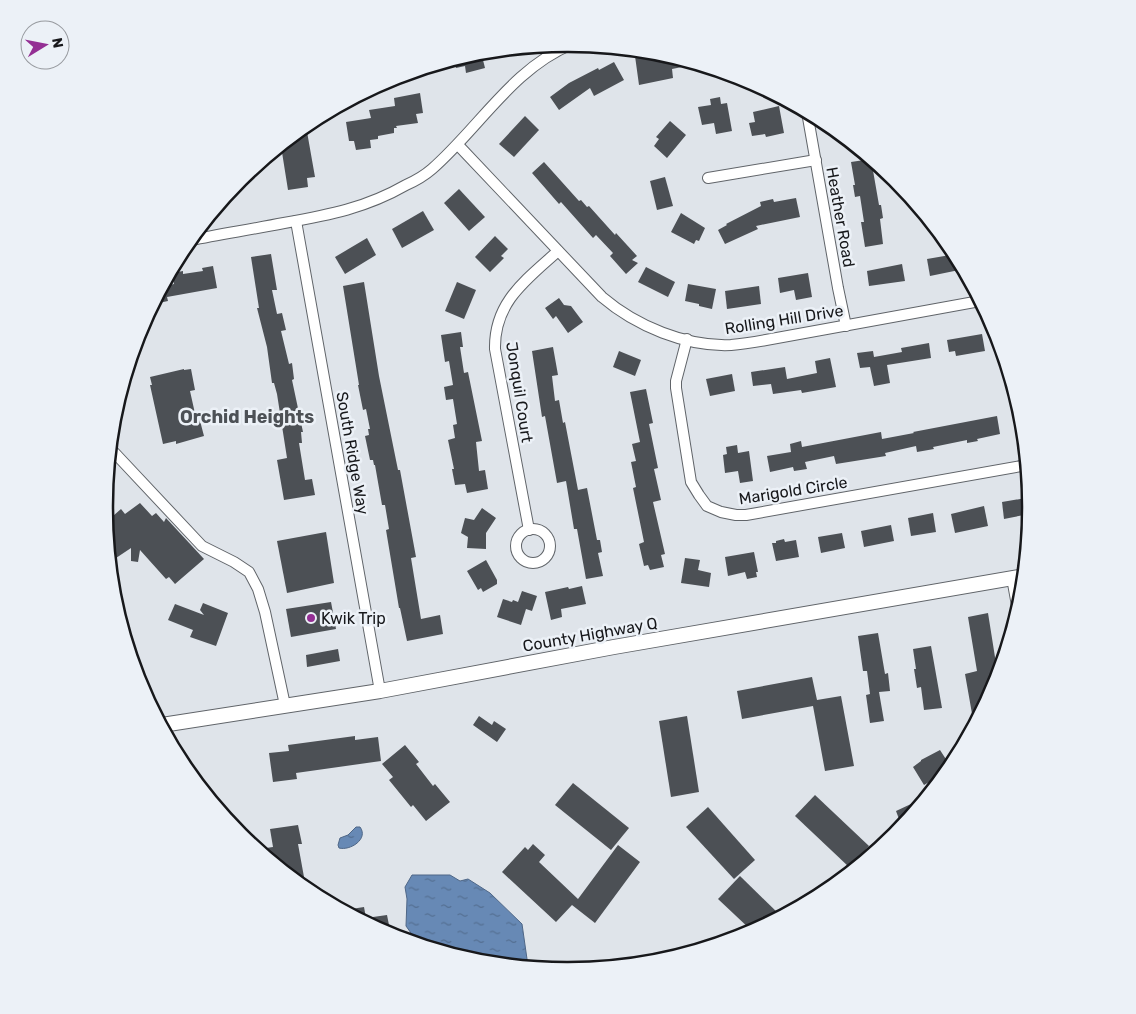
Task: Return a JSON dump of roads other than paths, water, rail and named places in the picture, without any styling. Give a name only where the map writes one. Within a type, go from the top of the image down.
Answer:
[{"type":"main road","name":"County Highway Q","points":[[168,723],[380,691],[614,647],[1017,577]]},
{"type":"street","points":[[201,238],[344,211],[386,197],[431,170],[458,145],[524,73],[541,60],[556,52]]},
{"type":"street","name":"Heather Road","points":[[809,121],[846,326]]},
{"type":"street","name":"Rolling Hill Drive","points":[[458,145],[602,297],[618,310],[658,331],[702,342],[731,345],[974,302]]},
{"type":"street","points":[[708,178],[816,160]]},
{"type":"street","name":"South Ridge Way","points":[[296,221],[380,691]]},
{"type":"street","name":"Jonquil Court","points":[[529,530],[495,348],[495,334],[499,317],[515,290],[558,251]]},
{"type":"street","name":"Marigold Circle","points":[[687,339],[676,381],[676,388],[692,482],[707,506],[721,512],[746,515],[1021,467]]},
{"type":"street","points":[[116,455],[202,546],[249,572],[264,605],[286,705]]},
{"type":"water","points":[[356,827],[360,827],[362,831],[360,840],[348,848],[339,848],[340,838],[348,835]]},
{"type":"water","points":[[412,875],[450,875],[460,881],[468,879],[490,893],[522,924],[527,960],[479,953],[411,933],[406,926],[407,899],[405,887]]},
{"type":"place","name":"Kwik Trip","points":[[311,618]]},
{"type":"district","name":"Orchid Heights","points":[[247,417]]}]
